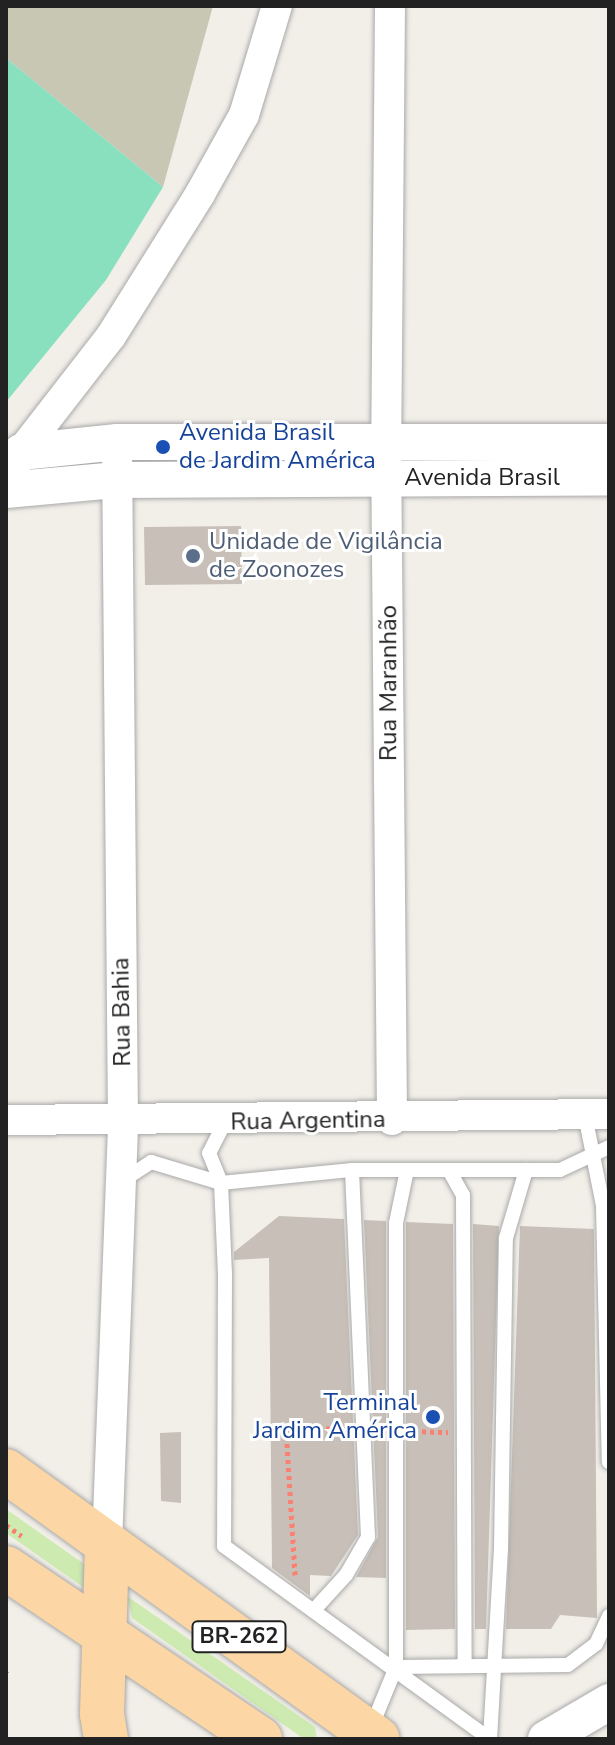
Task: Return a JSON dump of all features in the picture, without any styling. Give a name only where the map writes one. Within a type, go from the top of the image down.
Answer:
[{"type":"main road","name":"BR-262","points":[[6,1471],[371,1737]]},
{"type":"main road","points":[[106,1739],[104,1633],[107,1544]]},
{"type":"main road","name":"BR-262","points":[[6,1568],[260,1739]]},
{"type":"street","points":[[14,461],[111,336],[200,194],[244,115],[277,6]]},
{"type":"street","name":"Rua Maranhão","points":[[390,6],[386,441],[392,1120]]},
{"type":"street","points":[[115,480],[117,442]]},
{"type":"street","name":"Avenida Brasil","points":[[14,461],[117,442],[609,442]]},
{"type":"street","name":"Avenida Brasil","points":[[6,490],[115,480],[609,477]]},
{"type":"street","name":"Rua Bahia","points":[[107,1544],[123,1122],[115,480]]},
{"type":"street","name":"Rua Argentina","points":[[6,1120],[225,1122],[597,1114]]},
{"type":"street","points":[[557,1731],[609,1702]]},
{"type":"lane","points":[[597,1114],[603,1151],[606,1209],[609,1461]]},
{"type":"lane","points":[[225,1122],[209,1153],[221,1183],[228,1493],[224,1546],[396,1667],[490,1739]]},
{"type":"lane","points":[[122,1181],[151,1162],[221,1183],[352,1170],[560,1170],[603,1151]]},
{"type":"lane","points":[[314,1610],[346,1575],[368,1537],[352,1170]]},
{"type":"lane","points":[[371,1737],[396,1667],[396,1223],[407,1170]]},
{"type":"lane","points":[[449,1170],[463,1195],[465,1666]]},
{"type":"lane","points":[[490,1739],[497,1666],[501,1548],[506,1238],[526,1170]]},
{"type":"lane","points":[[396,1667],[568,1665],[596,1644],[609,1616]]},
{"type":"shaded area","points":[[6,6],[213,6],[163,187],[6,58]]},
{"type":"green space","points":[[6,58],[163,187],[106,280],[6,402]]},
{"type":"green space","points":[[6,1509],[94,1571],[93,1594],[6,1533]]},
{"type":"green space","points":[[127,1596],[315,1727],[317,1739],[304,1739],[132,1618]]},
{"type":"building","name":"Unidade de Vigilância de Zoonozes","points":[[241,526],[242,584],[145,585],[144,527]]},
{"type":"building","points":[[279,1216],[344,1219],[358,1535],[331,1576],[310,1575],[310,1596],[272,1568],[269,1258],[234,1260],[234,1252]]},
{"type":"building","points":[[364,1220],[386,1221],[386,1578],[356,1577],[378,1537]]},
{"type":"building","points":[[406,1222],[453,1224],[455,1629],[406,1630]]},
{"type":"building","points":[[473,1224],[499,1226],[486,1629],[475,1629]]},
{"type":"building","points":[[520,1226],[594,1229],[597,1618],[560,1615],[551,1629],[506,1629]]},
{"type":"building","points":[[181,1432],[181,1503],[161,1501],[160,1433]]},
{"type":"place","name":"Avenida Brasil de Jardim América","points":[[163,447]]},
{"type":"place","name":"Unidade de Vigilância de Zoonozes","points":[[193,556]]},
{"type":"place","name":"Terminal Jardim América","points":[[433,1417]]}]
